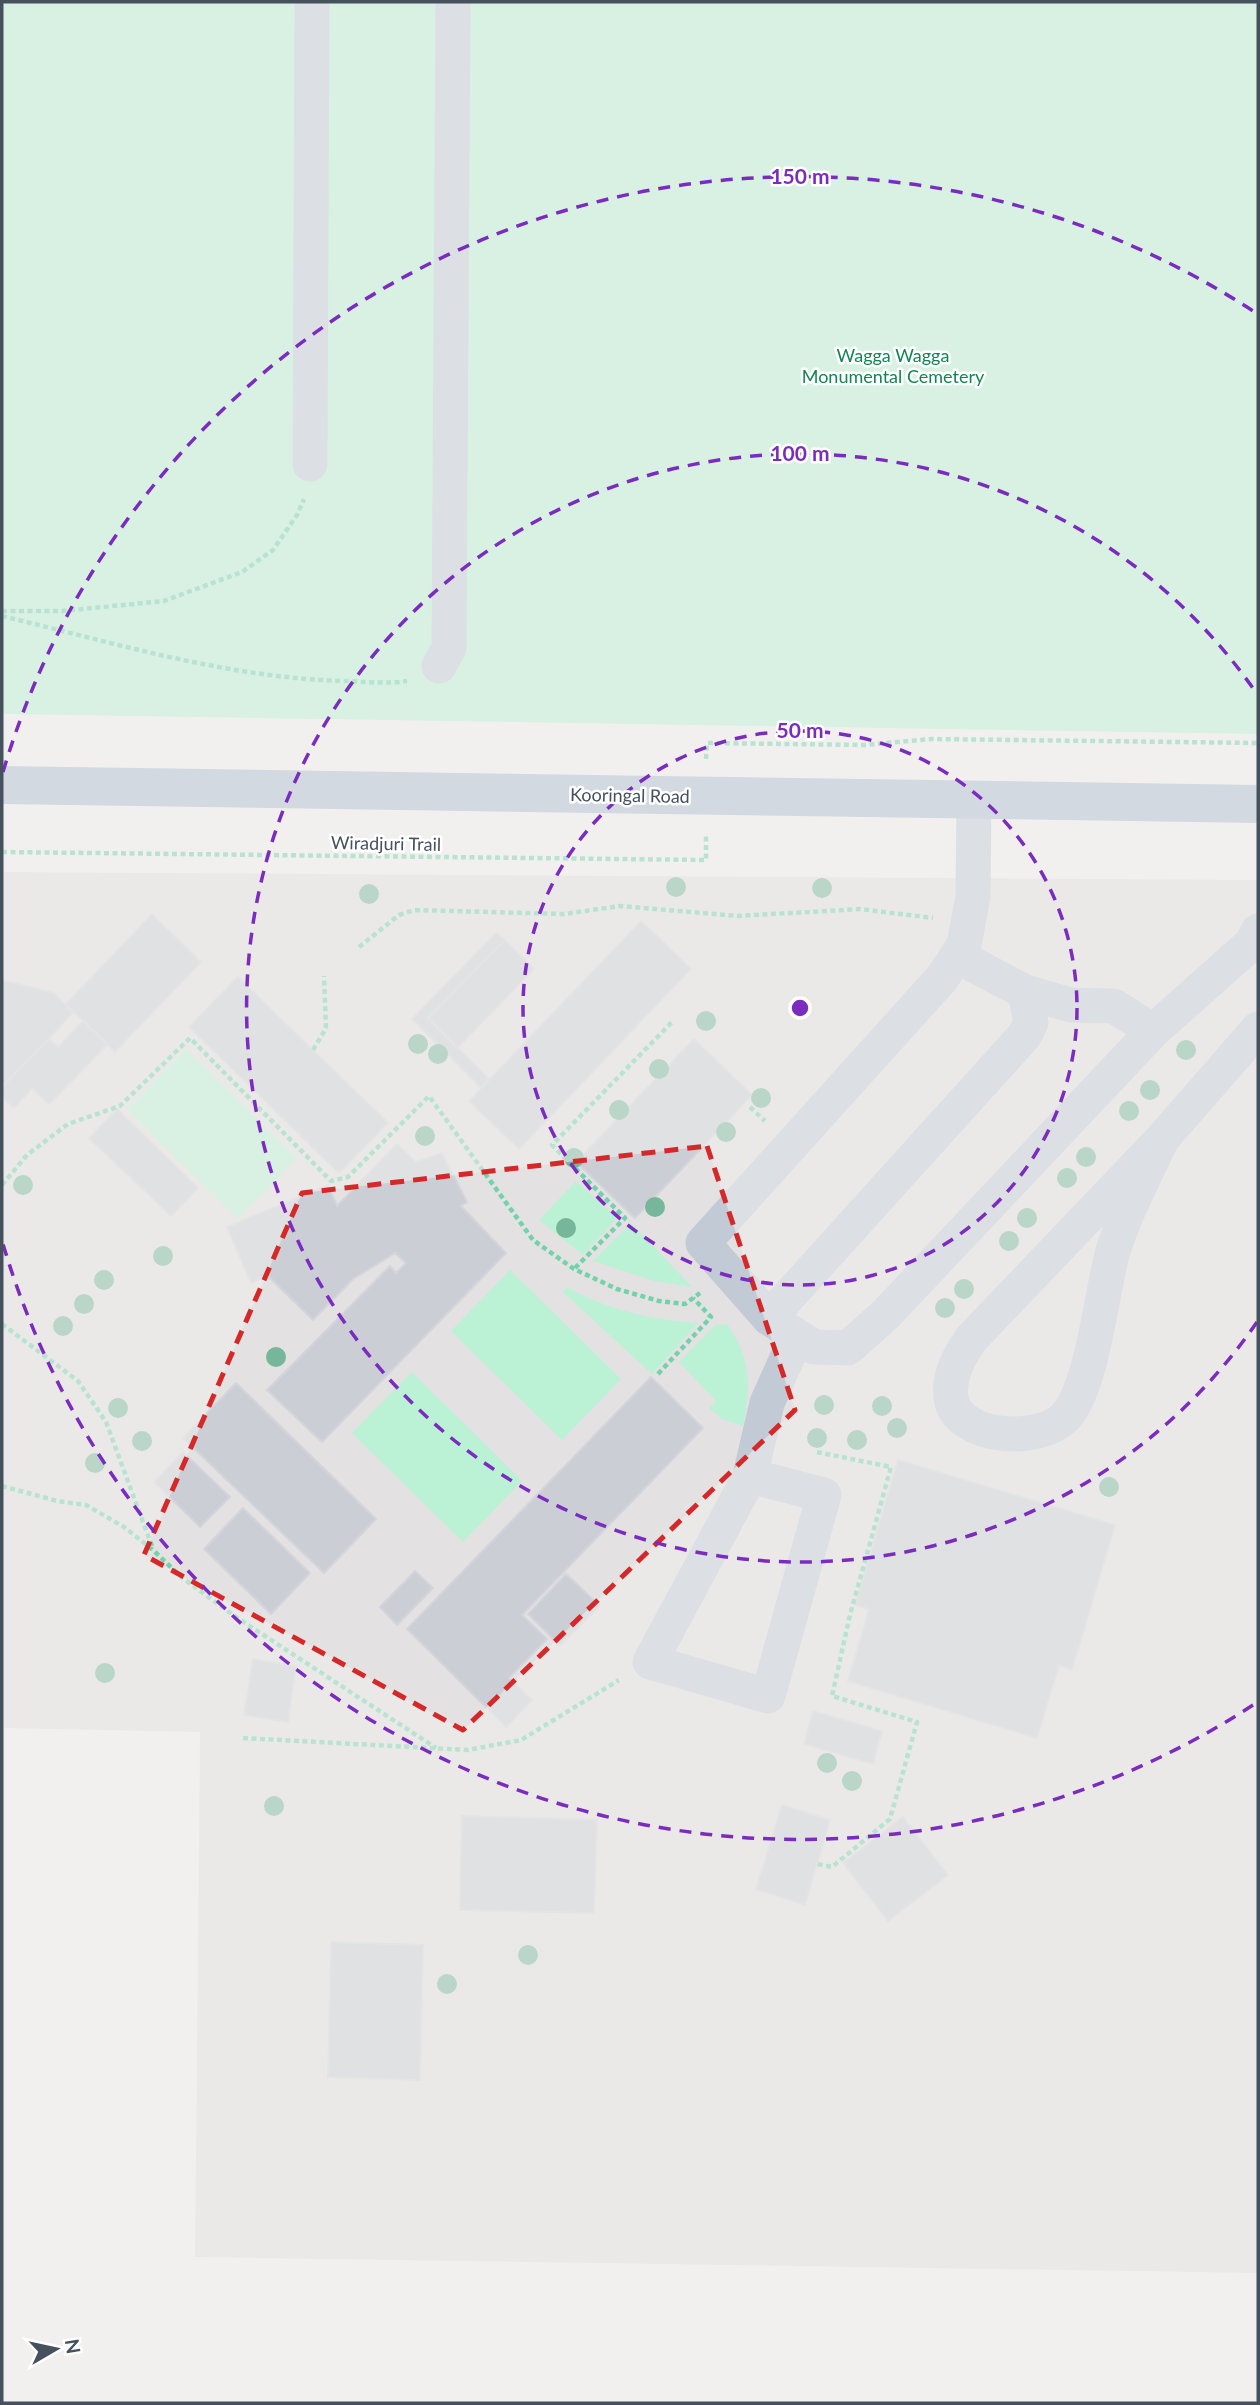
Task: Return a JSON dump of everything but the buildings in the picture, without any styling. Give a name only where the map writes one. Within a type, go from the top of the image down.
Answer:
[{"type":"main road","name":"Kooringal Road","points":[[2,785],[1258,804]]},
{"type":"lane","points":[[310,464],[312,2]]},
{"type":"lane","points":[[439,666],[449,648],[453,2]]},
{"type":"lane","points":[[974,799],[973,896],[962,942],[942,978],[703,1243],[783,1327],[814,1347],[848,1348],[885,1315],[1153,1031],[1252,943],[1258,930]]},
{"type":"lane","points":[[962,942],[1025,992],[1071,1005],[1114,1006],[1153,1031]]},
{"type":"lane","points":[[750,1476],[824,1495],[768,1696],[650,1662],[750,1476],[783,1327],[1024,1036],[1031,1023],[1025,992]]},
{"type":"lane","points":[[1162,1139],[1130,1207],[1114,1250],[1087,1368],[1076,1401],[1065,1417],[1051,1427],[1019,1435],[1000,1433],[970,1423],[951,1400],[951,1384],[955,1367],[971,1339],[1162,1139],[1258,1029]]},
{"type":"path","points":[[2,613],[62,611],[164,601],[242,572],[273,550],[297,515],[307,490],[310,464]]},
{"type":"path","points":[[2,613],[140,650],[257,673],[320,681],[397,682],[420,679],[439,666]]},
{"type":"path","points":[[706,796],[706,743],[866,745],[931,739],[1258,743]]},
{"type":"path","name":"Wiradjuri Trail","points":[[2,852],[706,860],[706,796]]},
{"type":"path","points":[[359,947],[400,915],[414,910],[564,914],[620,906],[738,916],[860,909],[923,915],[962,942]]},
{"type":"path","points":[[313,1051],[326,1028],[324,976]]},
{"type":"path","points":[[574,1269],[625,1218],[552,1145],[672,1022]]},
{"type":"path","points":[[3,1181],[27,1155],[68,1124],[120,1106],[190,1038],[331,1181],[348,1177],[429,1096],[533,1240],[574,1269],[617,1289],[659,1301],[685,1304],[728,1272]]},
{"type":"path","points":[[658,1374],[711,1317],[693,1298]]},
{"type":"path","points":[[2,1324],[78,1381],[106,1422],[153,1550]]},
{"type":"path","points":[[817,1864],[832,1867],[890,1819],[917,1722],[832,1696],[850,1615],[891,1467]]},
{"type":"path","points":[[2,1486],[57,1501],[86,1505],[153,1550],[181,1577],[236,1617],[436,1748]]},
{"type":"path","points":[[243,1738],[468,1750],[521,1740],[650,1662]]},
{"type":"highlighted area","points":[[707,1146],[795,1410],[463,1730],[144,1555],[302,1193]]},
{"type":"shaded area","points":[[2,872],[1258,880],[1258,2273],[195,2257],[200,1732],[2,1728]]},
{"type":"green space","name":"Wagga Wagga Monumental Cemetery","points":[[2,2],[1258,2],[1258,734],[2,714]]},
{"type":"green space","points":[[186,1049],[297,1158],[238,1219],[127,1110]]},
{"type":"green space","points":[[576,1181],[617,1218],[583,1255],[539,1220]]},
{"type":"green space","points":[[631,1223],[692,1287],[654,1281],[593,1261]]},
{"type":"green space","points":[[510,1270],[621,1379],[562,1440],[451,1331]]},
{"type":"green space","points":[[567,1287],[598,1302],[631,1312],[698,1323],[652,1374],[563,1292]]},
{"type":"green space","points":[[727,1324],[741,1349],[747,1373],[743,1426],[722,1419],[709,1408],[716,1401],[679,1362],[715,1325]]},
{"type":"green space","points":[[412,1372],[522,1481],[463,1542],[352,1433]]}]
